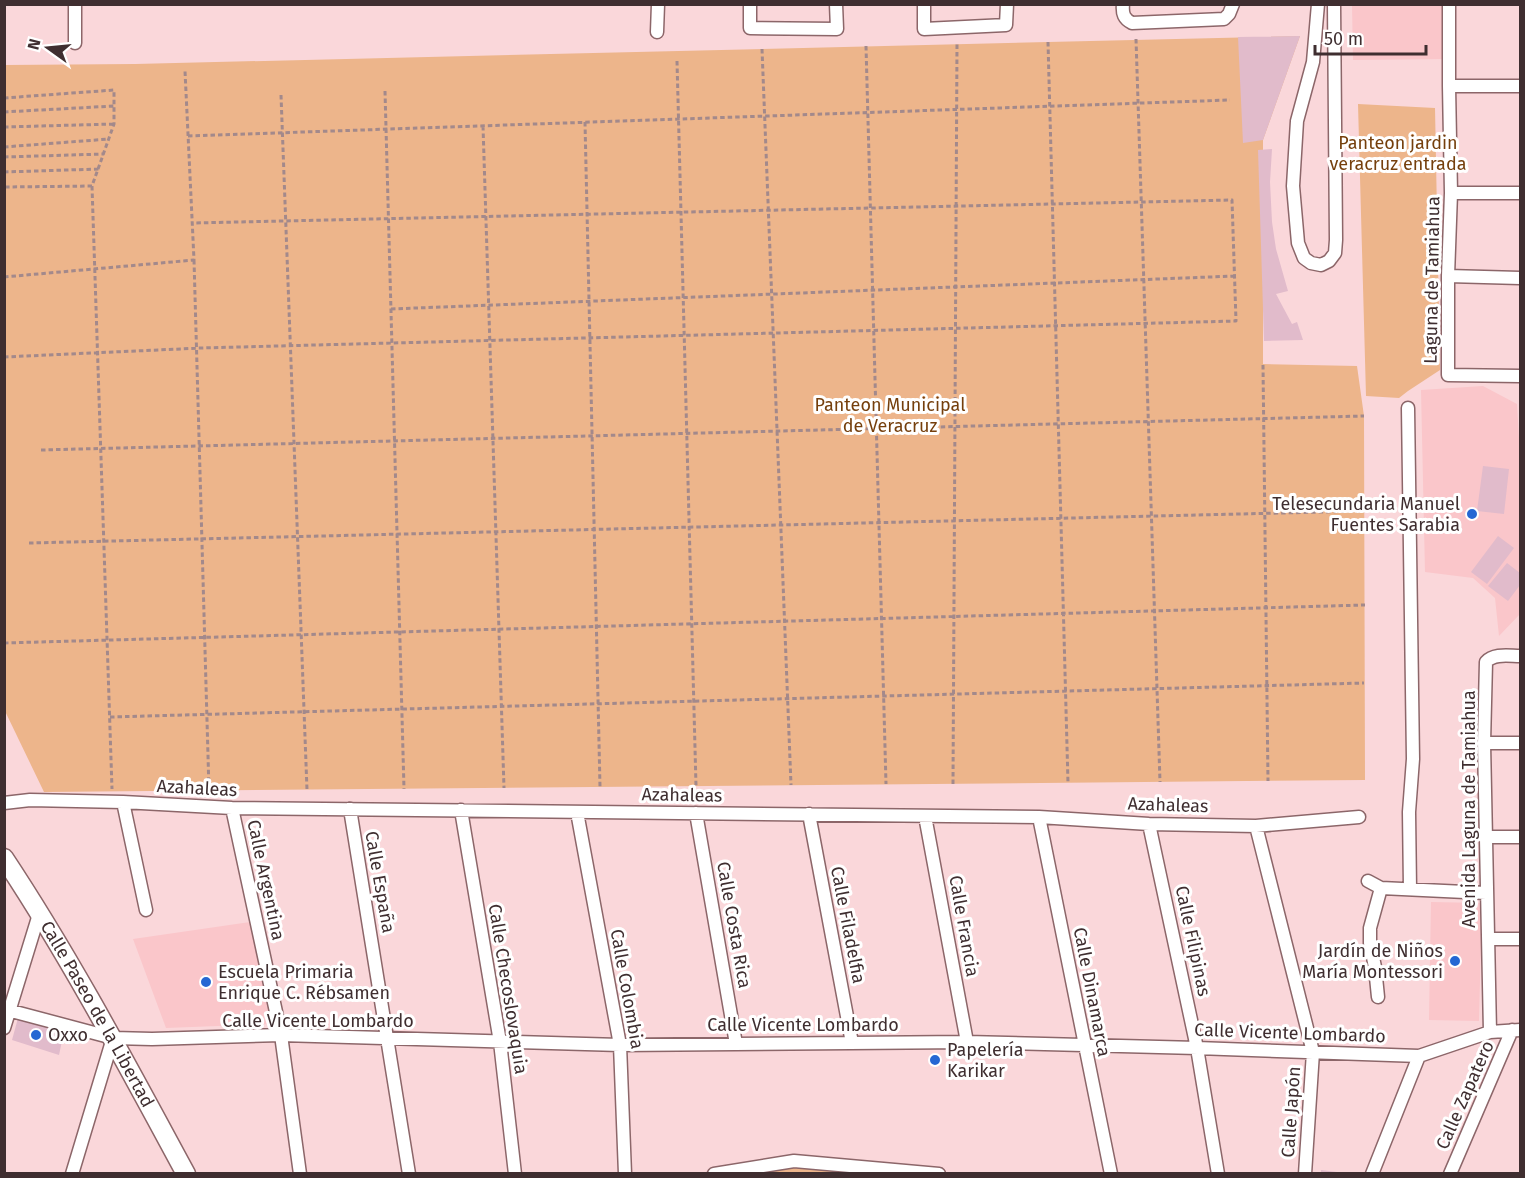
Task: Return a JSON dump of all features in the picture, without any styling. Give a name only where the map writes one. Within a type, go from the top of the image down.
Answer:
[{"type":"street","points":[[75,4],[75,43]]},
{"type":"street","points":[[657,32],[658,4]]},
{"type":"street","points":[[750,4],[750,28],[837,29],[836,4]]},
{"type":"street","points":[[924,4],[924,29],[1006,25],[1007,4]]},
{"type":"street","points":[[1123,4],[1122,13],[1126,20],[1132,23],[1224,19],[1233,4]]},
{"type":"street","points":[[1318,4],[1313,62],[1297,121],[1293,186],[1298,243],[1305,258],[1311,263],[1321,265],[1335,254],[1336,240],[1334,4]]},
{"type":"street","name":"Laguna de Tamiahua","points":[[1449,4],[1451,193],[1448,375],[1521,376]]},
{"type":"street","points":[[1449,86],[1521,86]]},
{"type":"street","points":[[1451,193],[1521,193]]},
{"type":"street","points":[[1448,276],[1521,278]]},
{"type":"street","points":[[1408,408],[1413,759],[1409,812],[1410,889]]},
{"type":"street","name":"Avenida Laguna de Tamiahua","points":[[1490,1032],[1485,837],[1486,662],[1496,656],[1521,656]]},
{"type":"street","points":[[1484,743],[1521,743]]},
{"type":"street","name":"Azahaleas","points":[[4,803],[30,800],[232,808],[1039,816],[1149,824],[1256,826],[1359,817]]},
{"type":"street","points":[[123,802],[146,910]]},
{"type":"street","name":"Calle Argentina","points":[[232,808],[281,1035],[300,1173]]},
{"type":"street","name":"Calle España","points":[[350,809],[409,1173]]},
{"type":"street","name":"Calle Checoslovaquia","points":[[461,810],[500,1042],[514,1173]]},
{"type":"street","name":"Calle Colombia","points":[[577,812],[620,1045],[625,1173]]},
{"type":"street","name":"Calle Costa Rica","points":[[696,813],[736,1044]]},
{"type":"street","name":"Calle Filadelfia","points":[[809,814],[852,1043]]},
{"type":"street","name":"Calle Francia","points":[[926,816],[967,1042]]},
{"type":"street","name":"Calle Dinamarca","points":[[1039,816],[1111,1173]]},
{"type":"street","name":"Calle Filipinas","points":[[1149,824],[1197,1048],[1218,1173]]},
{"type":"street","name":"Calle Japón","points":[[1256,826],[1313,1052],[1305,1173]]},
{"type":"street","points":[[1485,837],[1521,837]]},
{"type":"street","name":"Calle Paseo de la Libertad","points":[[4,858],[40,912],[113,1038],[186,1173]]},
{"type":"street","points":[[1368,880],[1381,888],[1486,893]]},
{"type":"street","points":[[1378,997],[1370,928],[1381,888]]},
{"type":"street","points":[[4,1028],[7,1010],[40,912]]},
{"type":"street","points":[[1488,939],[1521,939]]},
{"type":"street","name":"Calle Vicente Lombardo","points":[[7,1010],[113,1038],[217,1038],[281,1035],[620,1045],[967,1042],[1419,1056],[1490,1032],[1516,1030]]},
{"type":"street","name":"Calle Zapatero","points":[[1450,1173],[1508,1043],[1516,1030]]},
{"type":"street","points":[[72,1173],[113,1038]]},
{"type":"street","points":[[1508,1043],[1521,1047]]},
{"type":"street","points":[[1372,1173],[1419,1056]]},
{"type":"street","points":[[714,1173],[794,1161],[939,1173]]},
{"type":"path","points":[[1136,39],[1160,782]]},
{"type":"path","points":[[1047,42],[1068,783]]},
{"type":"path","points":[[953,784],[957,44]]},
{"type":"path","points":[[866,46],[886,784]]},
{"type":"path","points":[[762,49],[791,785]]},
{"type":"path","points":[[677,61],[696,786]]},
{"type":"path","points":[[185,70],[194,260],[208,791]]},
{"type":"path","points":[[4,98],[114,90],[114,123],[92,186],[112,791]]},
{"type":"path","points":[[385,91],[404,789]]},
{"type":"path","points":[[281,95],[307,790]]},
{"type":"path","points":[[188,136],[1230,100]]},
{"type":"path","points":[[4,112],[114,106]]},
{"type":"path","points":[[585,122],[600,787]]},
{"type":"path","points":[[4,127],[114,123]]},
{"type":"path","points":[[483,126],[504,788]]},
{"type":"path","points":[[4,147],[109,139]]},
{"type":"path","points":[[4,157],[104,154]]},
{"type":"path","points":[[4,172],[99,169]]},
{"type":"path","points":[[4,187],[92,186]]},
{"type":"path","points":[[4,357],[196,348],[1236,321],[1232,200],[192,223]]},
{"type":"path","points":[[4,277],[194,260]]},
{"type":"path","points":[[391,309],[1235,276]]},
{"type":"path","points":[[1263,364],[1268,781]]},
{"type":"path","points":[[41,450],[1364,416]]},
{"type":"path","points":[[29,543],[1364,511]]},
{"type":"path","points":[[4,643],[1365,605]]},
{"type":"path","points":[[110,717],[1364,683]]},
{"type":"shaded area","points":[[1352,5],[1446,5],[1447,59],[1353,60]]},
{"type":"shaded area","name":"Telesecundaria Manuel Fuentes Sarabia","points":[[1483,386],[1517,404],[1520,455],[1520,614],[1499,636],[1495,598],[1473,578],[1425,572],[1421,390]]},
{"type":"shaded area","name":"Jardín de Niños María Montessori","points":[[1431,902],[1482,903],[1479,1021],[1429,1020]]},
{"type":"shaded area","name":"Escuela Primaria Enrique C. Rébsamen","points":[[250,922],[272,1024],[166,1028],[133,939]]},
{"type":"green space","name":"Panteon Municipal de Veracruz","points":[[1300,36],[1263,140],[1263,364],[1357,366],[1364,416],[1365,780],[44,792],[4,709],[4,65],[135,64]]},
{"type":"green space","name":"Panteon jardin veracruz entrada","points":[[1358,104],[1435,108],[1440,370],[1399,398],[1366,396]]},
{"type":"green space","points":[[747,1163],[932,1174],[716,1174]]},
{"type":"building","points":[[1300,36],[1263,140],[1243,143],[1238,37]]},
{"type":"building","points":[[1272,149],[1270,182],[1272,222],[1276,249],[1288,291],[1276,294],[1292,324],[1297,322],[1303,340],[1264,341],[1258,150]]},
{"type":"building","points":[[1483,466],[1509,469],[1504,514],[1477,511]]},
{"type":"building","points":[[1498,536],[1514,548],[1487,584],[1471,572]]},
{"type":"building","points":[[1507,563],[1520,573],[1520,585],[1508,601],[1488,586]]},
{"type":"building","name":"Oxxo","points":[[18,1018],[54,1030],[62,1041],[59,1055],[12,1040]]},
{"type":"building","points":[[1321,1170],[1337,1172],[1337,1174],[1321,1174]]},
{"type":"place","name":"Telesecundaria Manuel Fuentes Sarabia","points":[[1472,514]]},
{"type":"place","name":"Jardín de Niños María Montessori","points":[[1455,961]]},
{"type":"place","name":"Escuela Primaria Enrique C. Rébsamen","points":[[206,982]]},
{"type":"place","name":"Oxxo","points":[[36,1035]]},
{"type":"place","name":"Papelería Karikar","points":[[935,1060]]}]
